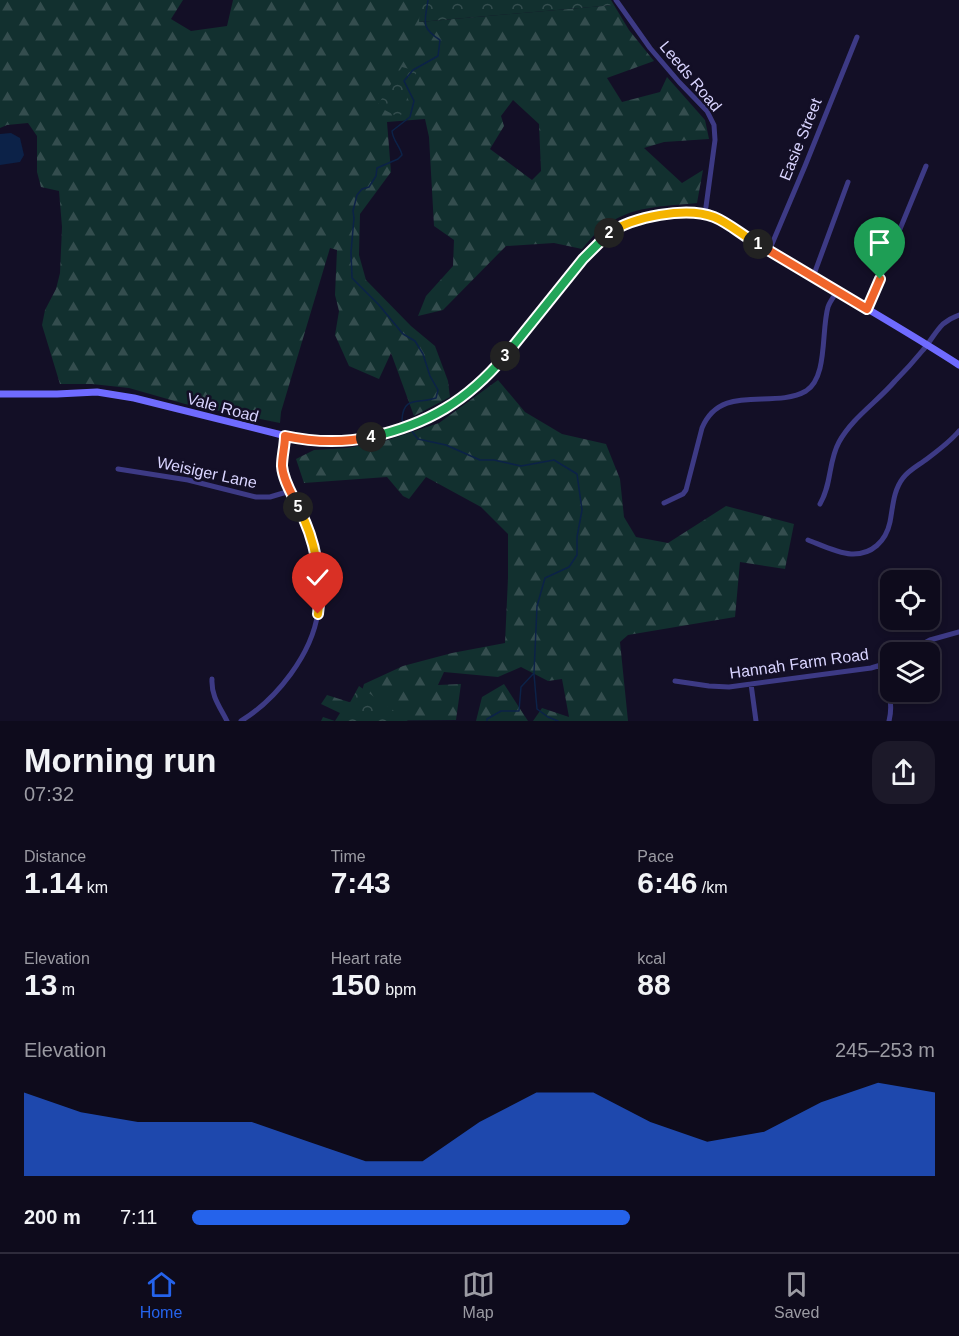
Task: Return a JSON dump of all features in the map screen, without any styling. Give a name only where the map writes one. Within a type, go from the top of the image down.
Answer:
[{"type":"main road","name":"Vale Road","points":[[0,394],[109,393],[285,436],[316,440],[346,441],[401,429],[434,415],[462,398],[488,375],[583,259],[608,234],[626,223],[680,213],[705,214],[721,221],[959,365]]},
{"type":"street","name":"Leeds Road","points":[[616,0],[650,48],[706,111],[714,125],[716,140],[705,214]]},
{"type":"street","name":"Easie Street","points":[[769,251],[857,37]]},
{"type":"street","points":[[867,309],[926,166]]},
{"type":"street","points":[[813,277],[848,182]]},
{"type":"street","points":[[664,503],[683,494],[686,490],[702,428],[712,413],[720,407],[737,401],[798,394],[813,384],[821,366],[828,308],[837,291]]},
{"type":"street","points":[[820,504],[828,485],[833,457],[839,441],[854,422],[894,383],[942,325],[959,315]]},
{"type":"street","points":[[808,540],[850,554],[861,554],[877,546],[887,533],[897,488],[903,478],[959,431]]},
{"type":"street","points":[[241,721],[271,697],[291,674],[308,643],[318,614],[320,594],[311,539],[306,521],[283,472],[285,436]]},
{"type":"street","name":"Weisiger Lane","points":[[118,469],[188,480],[256,497],[270,497],[290,491]]},
{"type":"street","points":[[926,642],[959,632]]},
{"type":"street","name":"Hannah Farm Road","points":[[675,681],[721,687],[880,665]]},
{"type":"street","points":[[212,679],[215,699],[227,721]]},
{"type":"street","points":[[751,684],[756,721]]},
{"type":"street","points":[[889,721],[891,702]]},
{"type":"green space","points":[[0,0],[183,0],[171,19],[191,31],[227,26],[233,0],[420,0],[420,22],[614,5],[629,30],[654,61],[607,78],[622,102],[660,92],[667,77],[705,120],[709,139],[664,142],[644,148],[682,183],[703,170],[697,203],[647,208],[624,215],[602,228],[582,249],[554,243],[506,246],[443,310],[418,316],[426,296],[453,266],[454,240],[434,226],[429,137],[425,119],[387,122],[391,172],[360,214],[359,255],[366,280],[411,326],[435,346],[448,381],[450,397],[414,416],[391,353],[379,379],[349,366],[335,335],[339,311],[335,295],[337,250],[330,248],[281,412],[280,423],[185,404],[129,388],[92,384],[60,384],[42,325],[45,310],[56,289],[60,273],[62,227],[59,191],[41,187],[37,172],[37,136],[28,123],[0,128]],"holes":[[[513,100],[539,124],[541,171],[532,180],[490,149],[504,126],[501,116]]]},
{"type":"green space","points":[[420,0],[611,0],[614,5],[419,22]]},
{"type":"green space","points":[[402,67],[417,71],[400,118],[377,106]]},
{"type":"green space","points":[[498,380],[525,412],[562,434],[606,444],[620,479],[624,517],[636,537],[668,543],[726,506],[794,524],[785,569],[740,562],[735,617],[628,635],[620,642],[628,721],[533,721],[542,708],[569,717],[562,679],[548,681],[521,667],[498,677],[444,672],[438,685],[461,684],[456,720],[335,721],[340,713],[321,704],[327,695],[349,702],[359,701],[364,684],[403,666],[452,653],[505,643],[508,534],[481,507],[426,477],[409,499],[403,496],[387,477],[304,483],[296,459],[314,450],[347,448],[388,440],[439,423]]},
{"type":"green space","points":[[504,684],[528,721],[476,721],[482,697]]},
{"type":"green space","points":[[359,686],[408,721],[340,721]]},
{"type":"green space","points":[[323,717],[335,721],[321,721]]},
{"type":"water","points":[[11,133],[20,138],[24,155],[20,162],[0,165],[0,134]]},
{"type":"waterway","points":[[406,425],[402,420],[405,407],[413,402],[436,398],[438,390],[415,341],[403,334],[352,278],[353,211],[357,195],[362,189],[369,187],[376,176],[377,168],[402,155],[392,131],[410,117],[414,101],[404,81],[413,70],[438,56],[440,40],[429,31],[425,23],[428,0]]},
{"type":"waterway","points":[[410,429],[418,439],[446,445],[480,460],[494,460],[521,466],[554,460],[577,474],[582,510],[577,537],[577,555],[569,567],[545,578],[537,606],[534,673],[521,687],[519,711],[501,711],[487,721]]},
{"type":"waterway","points":[[534,674],[537,709],[558,721]]},
{"type":"route","points":[[318,614],[320,594],[311,539],[306,521],[287,485],[283,472],[282,457],[285,436],[330,441],[361,439],[413,425],[450,407],[472,390],[499,363],[600,241],[626,223],[680,213],[705,214],[721,221],[867,309],[880,279]]}]
